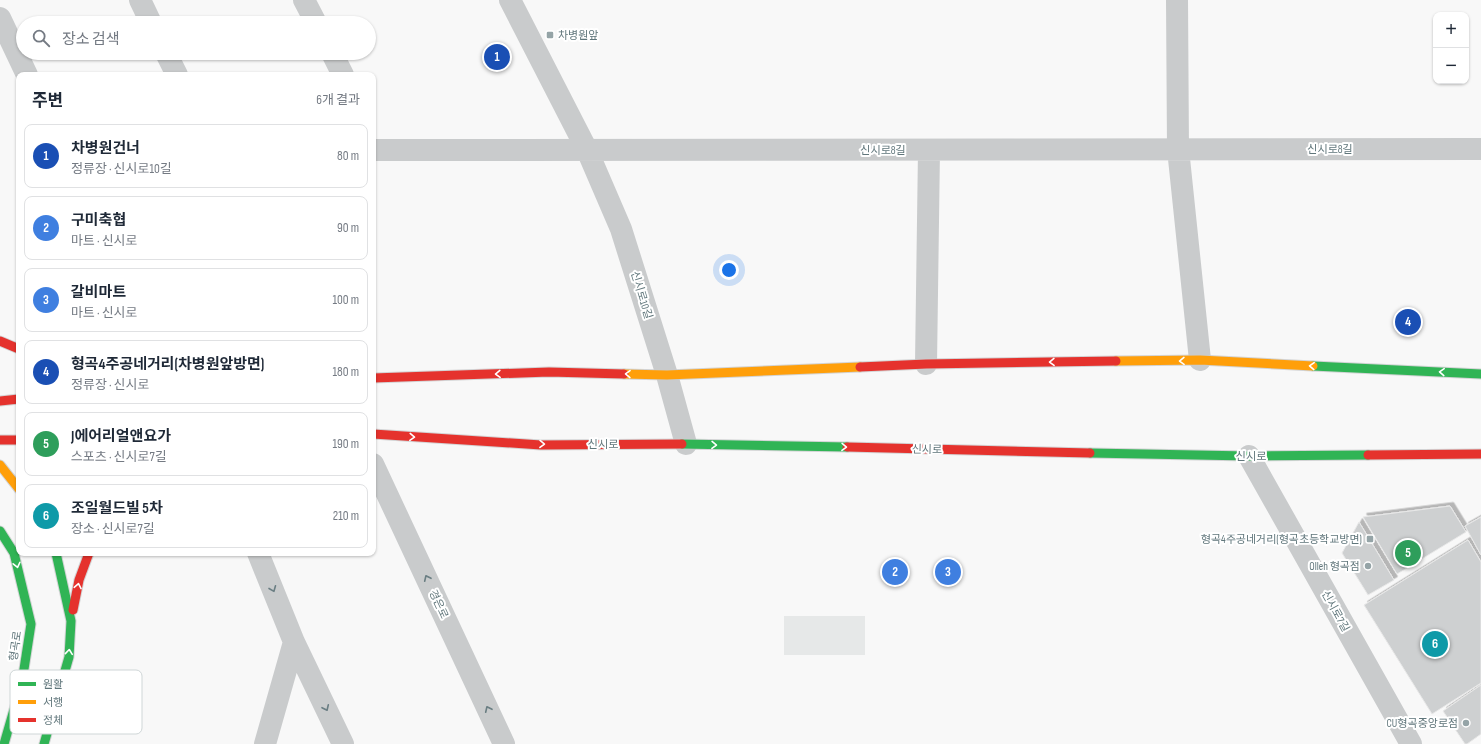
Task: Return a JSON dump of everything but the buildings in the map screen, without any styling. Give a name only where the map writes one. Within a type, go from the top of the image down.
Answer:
[{"type":"street","points":[[140,0],[148,16]]},
{"type":"street","points":[[304,0],[312,16]]},
{"type":"street","name":"신시로10길","points":[[510,0],[587,150],[622,229],[667,375],[686,444]]},
{"type":"street","points":[[1177,0],[1178,149],[1200,360]]},
{"type":"street","points":[[0,18],[16,52]]},
{"type":"street","points":[[20,60],[26,72]]},
{"type":"street","points":[[170,60],[176,72]]},
{"type":"street","points":[[336,60],[342,72]]},
{"type":"street","points":[[376,144],[587,150]]},
{"type":"street","name":"신시로8길","points":[[587,150],[1481,149]]},
{"type":"street","points":[[926,364],[929,150]]},
{"type":"street","points":[[0,341],[16,348]]},
{"type":"street","points":[[376,378],[549,372],[667,375],[926,364],[1200,360],[1481,374]]},
{"type":"street","points":[[0,401],[16,399]]},
{"type":"street","name":"신시로","points":[[376,434],[541,445],[686,444],[1249,456],[1481,454]]},
{"type":"street","points":[[0,440],[16,440]]},
{"type":"street","name":"신시로7길","points":[[1249,456],[1411,744]]},
{"type":"street","points":[[0,465],[16,485]]},
{"type":"street","name":"경은로","points":[[376,470],[504,744]]},
{"type":"street","name":"형곡로","points":[[0,531],[14,553],[31,624],[24,670]]},
{"type":"street","points":[[57,556],[71,621]]},
{"type":"street","points":[[65,670],[69,657],[71,621],[79,580],[88,556]]},
{"type":"street","points":[[259,556],[294,642],[343,744]]},
{"type":"street","points":[[265,744],[294,642]]},
{"type":"street","name":"형곡로","points":[[4,744],[10,723]]},
{"type":"street","points":[[44,744],[47,734]]},
{"type":"shaded area","points":[[784,616],[865,616],[865,655],[784,655]]},
{"type":"traffic: fast","points":[[1313,366],[1481,374]]},
{"type":"traffic: fast","points":[[682,444],[847,447]]},
{"type":"traffic: fast","points":[[1090,453],[1249,456],[1368,455]]},
{"type":"traffic: fast","points":[[0,531],[14,553],[31,624],[24,670]]},
{"type":"traffic: fast","points":[[57,556],[71,621],[69,657],[65,670]]},
{"type":"traffic: fast","points":[[4,744],[10,723]]},
{"type":"traffic: fast","points":[[44,744],[47,734]]},
{"type":"traffic: slow","points":[[1116,361],[1200,360],[1313,366]]},
{"type":"traffic: slow","points":[[624,374],[667,375],[860,367]]},
{"type":"traffic: slow","points":[[0,465],[16,485]]},
{"type":"traffic: jam","points":[[0,341],[16,348]]},
{"type":"traffic: jam","points":[[860,367],[926,364],[1116,361]]},
{"type":"traffic: jam","points":[[376,378],[549,372],[624,374]]},
{"type":"traffic: jam","points":[[0,401],[16,399]]},
{"type":"traffic: jam","points":[[376,434],[541,445],[682,444]]},
{"type":"traffic: jam","points":[[0,440],[16,440]]},
{"type":"traffic: jam","points":[[847,447],[1090,453]]},
{"type":"traffic: jam","points":[[1368,455],[1481,454]]},
{"type":"traffic: jam","points":[[73,610],[79,580],[88,556]]},
{"type":"place","name":"차병원앞","points":[[550,35]]},
{"type":"place","name":"차병원건너","points":[[497,57]]},
{"type":"place","name":"형곡4주공네거리(차병원앞방면)","points":[[1408,322]]},
{"type":"place","name":"형곡4주공네거리(형곡초등학교방면)","points":[[1370,539]]},
{"type":"place","name":"J에어리얼앤요가","points":[[1408,553]]},
{"type":"place","name":"Olleh 형곡점","points":[[1368,566]]},
{"type":"place","name":"구미축협","points":[[895,572]]},
{"type":"place","name":"갈비마트","points":[[948,572]]},
{"type":"place","name":"조일월드빌 5차","points":[[1435,644]]},
{"type":"place","name":"CU형곡중앙로점","points":[[1466,723]]}]
